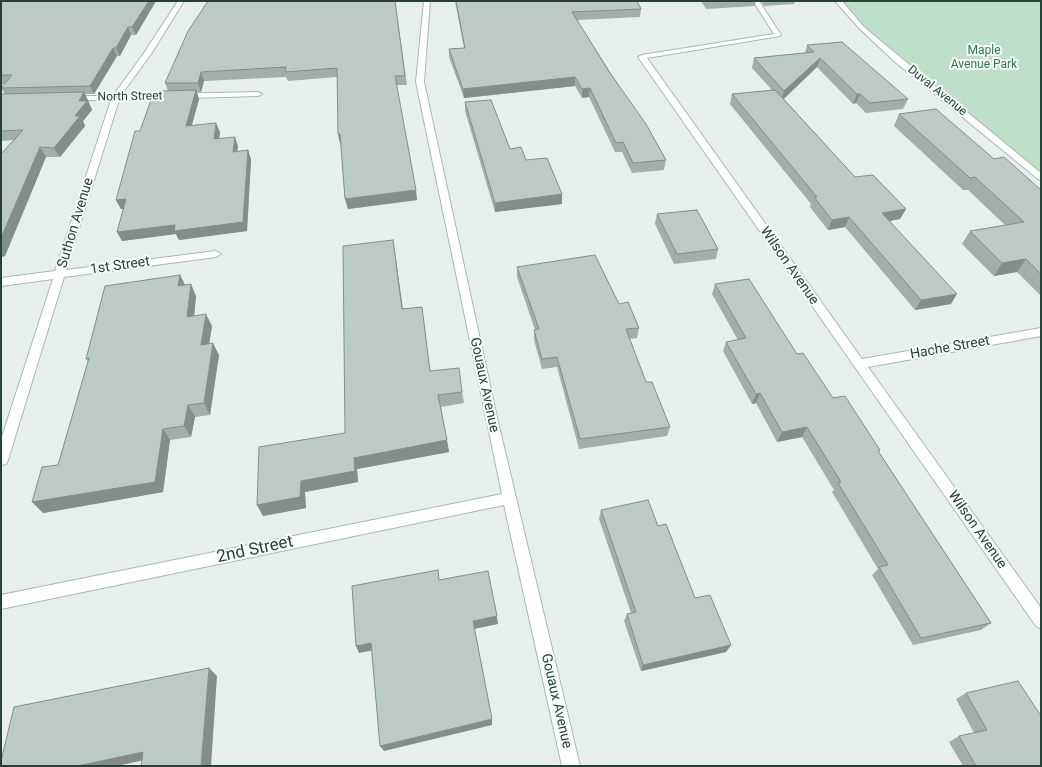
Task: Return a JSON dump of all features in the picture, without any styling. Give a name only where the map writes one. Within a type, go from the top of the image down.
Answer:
[{"type":"street","name":"Suthon Avenue","points":[[1,460],[116,98],[181,1]]},
{"type":"street","name":"Gouaux Avenue","points":[[427,1],[420,82],[509,498],[571,766]]},
{"type":"street","name":"Wilson Avenue","points":[[756,1],[778,35],[642,57],[1041,621]]},
{"type":"street","name":"Duval Avenue","points":[[838,1],[862,28],[897,59],[1041,177]]},
{"type":"street","name":"North Street","points":[[61,98],[258,94]]},
{"type":"street","name":"1st Street","points":[[1,282],[216,254]]},
{"type":"street","name":"Hache Street","points":[[859,364],[1041,332]]},
{"type":"street","name":"2nd Street","points":[[1,602],[509,498]]},
{"type":"green space","name":"Maple Avenue Park","points":[[838,1],[1041,1],[1041,177],[862,28]]},
{"type":"building","points":[[1,1],[149,1],[132,27],[128,27],[116,48],[113,48],[90,86],[1,88],[12,75],[1,75]]},
{"type":"building","points":[[208,1],[395,1],[405,76],[395,76],[416,190],[345,199],[340,134],[338,134],[337,68],[285,72],[286,67],[201,72],[198,83],[165,83],[188,31]]},
{"type":"building","points":[[456,1],[637,1],[641,9],[572,12],[610,73],[646,124],[666,160],[633,163],[623,142],[616,143],[590,88],[582,89],[575,77],[463,89],[449,49],[465,48]]},
{"type":"building","points":[[842,42],[908,99],[870,103],[860,94],[857,94],[820,58],[784,91],[754,58],[814,52],[807,45]]},
{"type":"building","points":[[196,90],[186,126],[216,123],[214,139],[235,137],[233,152],[248,150],[243,222],[174,231],[175,225],[117,232],[126,199],[116,200],[135,131],[140,131],[151,100],[158,100],[162,91]]},
{"type":"building","points":[[775,90],[855,177],[873,175],[906,209],[882,213],[957,294],[921,300],[849,217],[832,220],[814,197],[817,197],[732,94]]},
{"type":"building","points":[[84,92],[79,101],[87,101],[75,116],[80,116],[54,148],[40,147],[1,238],[1,154],[23,130],[1,131],[1,94]]},
{"type":"building","points":[[491,100],[510,149],[521,147],[526,160],[547,158],[562,194],[495,203],[465,102]]},
{"type":"building","points":[[936,109],[994,159],[1004,157],[1041,190],[1041,274],[1026,259],[1002,263],[970,231],[1024,222],[975,177],[970,178],[899,114]]},
{"type":"building","points":[[697,210],[718,249],[677,254],[657,214]]},
{"type":"building","points":[[393,240],[402,309],[422,307],[430,371],[459,368],[462,392],[438,395],[447,440],[354,458],[355,471],[301,481],[300,497],[257,505],[259,447],[345,433],[343,246]]},
{"type":"building","points":[[595,255],[619,304],[628,302],[639,328],[626,329],[646,382],[652,382],[670,427],[580,439],[557,357],[542,359],[534,330],[539,329],[517,267]]},
{"type":"building","points":[[180,275],[178,286],[191,284],[187,317],[206,314],[201,345],[213,343],[204,403],[188,405],[184,426],[163,429],[155,482],[32,502],[42,467],[58,465],[89,358],[86,359],[105,286]]},
{"type":"building","points":[[749,279],[797,354],[803,353],[833,398],[845,396],[880,450],[878,451],[991,623],[921,638],[879,567],[888,565],[838,483],[841,482],[807,427],[782,432],[760,393],[756,394],[726,342],[746,338],[715,284]]},
{"type":"building","points":[[648,500],[658,526],[666,524],[695,598],[710,595],[731,645],[643,665],[627,614],[636,612],[601,510]]},
{"type":"building","points":[[438,570],[439,580],[488,571],[497,616],[473,621],[492,719],[380,746],[371,643],[356,646],[352,586]]},
{"type":"building","points":[[209,668],[201,766],[141,766],[143,752],[77,766],[1,766],[14,707]]},
{"type":"building","points":[[1018,681],[1041,716],[1041,766],[976,766],[959,736],[987,730],[966,693]]}]
